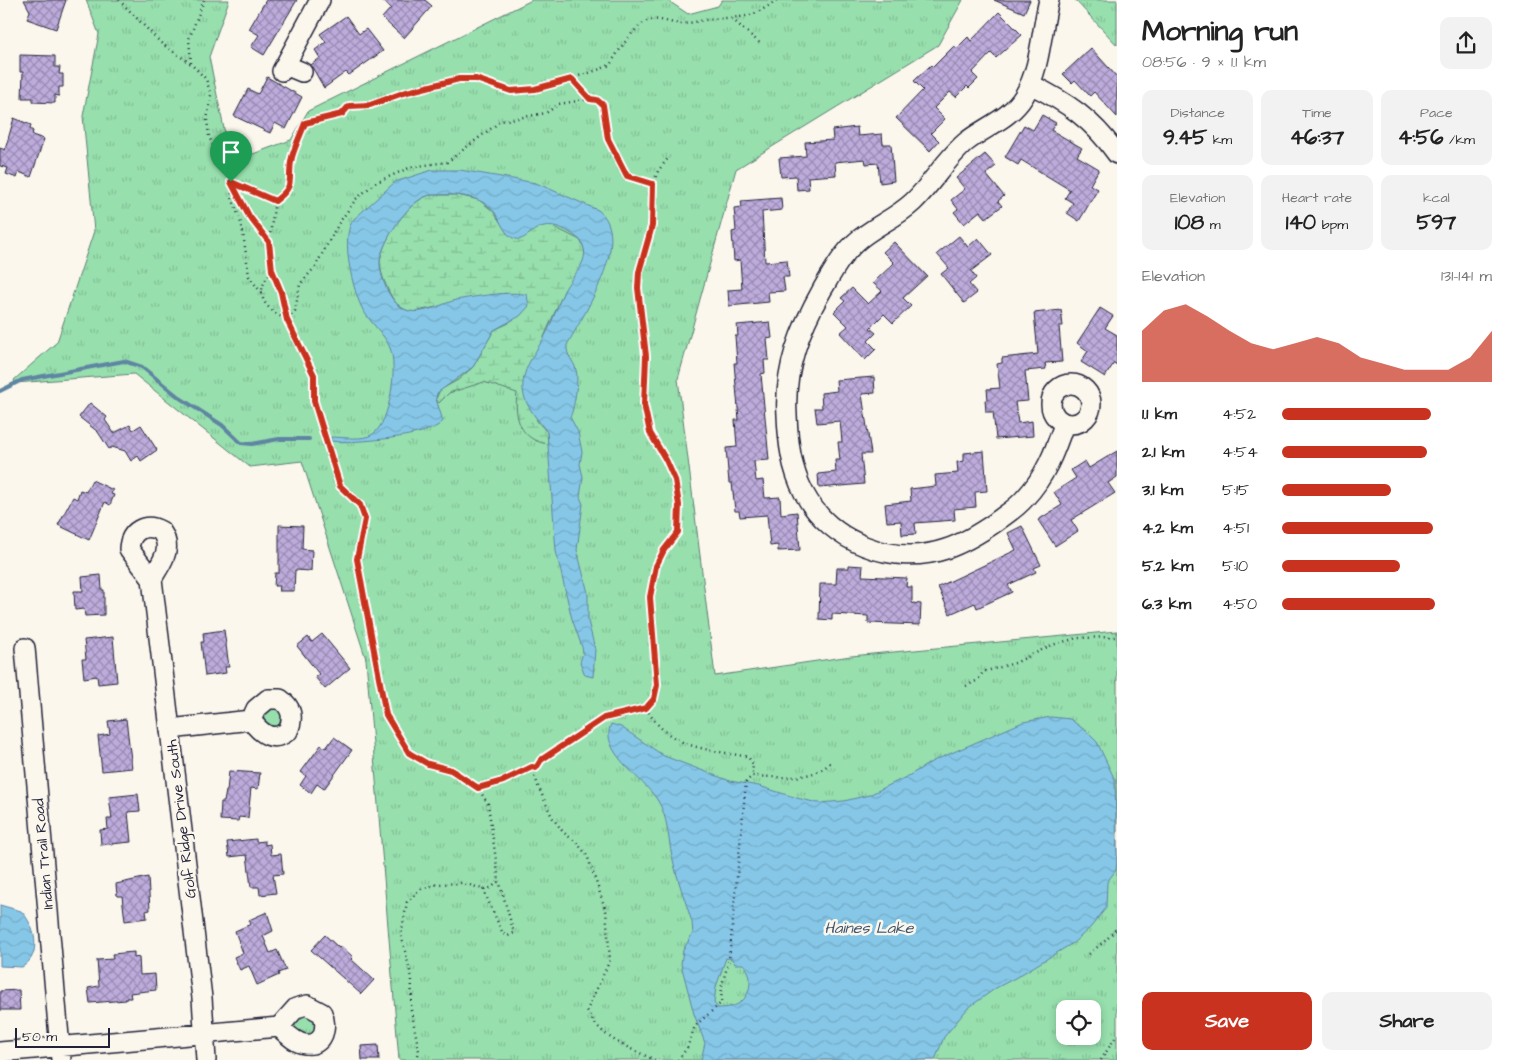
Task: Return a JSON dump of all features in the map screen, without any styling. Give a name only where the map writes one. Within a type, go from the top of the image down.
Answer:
[{"type":"street","points":[[289,69],[320,0]]},
{"type":"street","points":[[1049,0],[1030,84],[1024,96],[1008,114],[964,144],[912,203],[855,243],[840,261],[811,310],[794,350],[786,395],[788,438],[798,479],[808,499],[822,517],[848,538],[868,548],[888,553],[917,555],[940,551],[959,544],[986,529],[1017,506],[1047,468],[1064,424]]},
{"type":"street","points":[[1030,84],[1074,108],[1092,123],[1117,154]]},
{"type":"street","name":"Golf Ridge Drive South","points":[[152,579],[205,1034],[206,1060]]},
{"type":"street","name":"Indian Trail Road","points":[[25,648],[61,1053]]},
{"type":"street","points":[[170,729],[251,720]]},
{"type":"street","points":[[0,1052],[61,1053],[205,1034],[278,1027]]},
{"type":"path","points":[[119,0],[161,43],[191,64],[206,79],[211,95],[207,120],[209,136],[221,166],[249,216],[269,242]]},
{"type":"path","points":[[191,64],[189,39],[204,0]]},
{"type":"path","points":[[483,890],[503,934],[508,936],[514,933],[499,880],[488,804],[478,788],[451,770],[428,764],[409,753],[386,715],[357,559],[365,519],[360,505],[340,486],[314,401],[314,375],[287,320],[281,292],[272,270],[269,242],[275,201],[286,194],[292,183],[292,157],[305,123],[342,114],[349,106],[370,105],[403,93],[459,79],[476,79],[511,91],[535,89],[591,74],[610,65],[618,51],[642,23],[651,20],[680,24],[713,19],[732,19],[757,14],[777,0]]},
{"type":"path","points":[[732,19],[760,44]]},
{"type":"path","points":[[572,79],[590,99]]},
{"type":"path","points":[[287,320],[295,311],[300,284],[315,267],[339,222],[356,199],[374,183],[411,167],[447,162],[501,121],[546,113],[559,104],[590,99],[597,100],[603,105],[608,139],[627,176],[653,184]]},
{"type":"path","points":[[655,1060],[622,1046],[603,1033],[593,1023],[587,1010],[610,960],[606,912],[587,855],[577,843],[563,832],[552,817],[535,776],[536,768],[541,760],[604,718],[646,708],[654,699],[657,685],[650,597],[656,566],[664,550],[678,532],[679,505],[675,480],[650,433],[644,404],[646,356],[638,288],[639,272],[652,226],[653,184],[658,171],[668,157]]},
{"type":"path","points":[[231,182],[275,201]]},
{"type":"path","points":[[231,182],[232,198],[242,226],[249,276],[262,294],[268,310],[287,320]]},
{"type":"path","points":[[262,294],[266,278],[272,270]]},
{"type":"path","points":[[966,686],[978,680],[983,672],[1015,663],[1052,645],[1077,638],[1117,637]]},
{"type":"path","points":[[646,708],[652,718],[667,734],[680,743],[748,757],[753,764],[752,776],[746,782],[729,960],[722,985],[721,1003],[695,1026],[687,1048],[678,1060]]},
{"type":"path","points":[[752,776],[798,776],[825,768],[830,762]]},
{"type":"path","points":[[478,788],[503,781],[532,767],[536,768]]},
{"type":"path","points":[[417,1060],[419,1051],[411,1010],[412,979],[401,935],[407,902],[421,889],[438,884],[463,883],[483,890],[491,888],[499,880]]},
{"type":"path","points":[[1089,954],[1117,928]]},
{"type":"path","points":[[1101,1060],[1117,1035]]},
{"type":"green space","points":[[86,0],[229,0],[209,57],[231,162],[291,140],[308,111],[532,0],[667,0],[688,14],[718,6],[722,0],[963,0],[938,45],[736,169],[678,379],[715,676],[851,656],[1117,631],[1117,1060],[399,1060],[366,659],[302,461],[250,467],[134,374],[15,383],[14,380],[57,342],[94,231],[83,116],[99,34]]},
{"type":"green space","points":[[1075,0],[1117,0],[1117,45]]},
{"type":"green space","points":[[430,195],[457,195],[479,200],[493,211],[504,228],[520,239],[534,229],[548,224],[580,240],[584,248],[585,257],[580,270],[564,291],[544,337],[536,416],[537,421],[547,432],[548,444],[539,442],[525,433],[518,419],[517,393],[484,382],[449,393],[439,403],[436,399],[440,390],[458,380],[473,367],[494,330],[509,323],[506,293],[412,312],[401,307],[391,296],[380,266],[382,253],[391,233],[405,213],[413,205]]},
{"type":"green space","points":[[266,708],[279,708],[284,720],[279,727],[270,729],[262,720],[261,715]]},
{"type":"green space","points":[[306,1014],[314,1017],[317,1025],[314,1033],[306,1036],[298,1033],[295,1025],[298,1017]]},
{"type":"water","points":[[432,170],[460,170],[536,183],[598,210],[608,223],[611,239],[602,278],[567,345],[568,353],[577,374],[576,394],[570,417],[578,432],[582,452],[580,464],[583,477],[580,497],[583,504],[577,550],[588,593],[588,621],[595,649],[593,677],[585,675],[580,662],[583,653],[582,647],[572,619],[556,551],[547,432],[529,407],[523,390],[525,374],[531,358],[548,330],[564,291],[583,260],[585,254],[584,247],[580,240],[566,230],[554,226],[538,228],[521,239],[512,238],[489,207],[466,196],[432,195],[424,197],[415,203],[399,220],[392,231],[380,260],[383,281],[390,295],[399,306],[416,312],[456,300],[512,293],[527,295],[529,306],[520,316],[494,330],[473,367],[437,393],[436,399],[443,421],[436,427],[390,438],[341,442],[331,441],[331,437],[358,438],[373,434],[379,428],[384,418],[393,380],[390,348],[363,310],[355,290],[349,264],[348,237],[350,227],[354,219],[395,182]]},
{"type":"water","name":"Haines Lake","points":[[1051,717],[1070,719],[1097,742],[1115,780],[1116,870],[1107,882],[1106,908],[1090,928],[1073,943],[996,988],[968,1008],[944,1037],[935,1060],[701,1060],[705,1043],[694,1014],[681,964],[683,950],[693,933],[692,922],[674,865],[666,821],[658,801],[625,765],[611,745],[609,734],[611,724],[621,727],[664,756],[730,781],[759,786],[818,803],[844,801],[869,795],[910,775],[933,761],[1023,722]],"holes":[[[726,958],[732,959],[735,964],[743,964],[748,972],[750,977],[748,993],[737,1005],[718,1008],[714,1003],[716,987]]]},
{"type":"water","points":[[0,905],[21,911],[33,932],[35,948],[33,955],[29,962],[22,967],[0,966]]},
{"type":"building","points":[[24,0],[66,0],[56,29],[27,19],[30,11]]},
{"type":"building","points":[[266,0],[297,0],[264,55],[251,47],[259,35],[249,29]]},
{"type":"building","points":[[382,0],[425,0],[432,6],[404,38],[382,18],[391,8]]},
{"type":"building","points":[[994,0],[1030,0],[1024,13]]},
{"type":"building","points":[[999,12],[1022,35],[996,58],[991,53],[972,73],[978,79],[969,88],[967,86],[956,97],[950,92],[934,108],[945,119],[931,133],[939,141],[930,151],[896,118],[923,90],[914,81],[931,65],[933,67],[954,46],[957,48],[968,37],[971,41]]},
{"type":"building","points":[[346,16],[359,34],[366,29],[383,51],[349,75],[346,72],[324,88],[311,65],[320,58],[315,50],[326,42],[320,34]]},
{"type":"building","points":[[1091,48],[1117,77],[1117,117],[1094,92],[1090,96],[1075,80],[1072,83],[1063,74]]},
{"type":"building","points":[[20,55],[55,56],[55,67],[60,67],[59,74],[63,74],[63,87],[59,87],[59,96],[55,95],[55,103],[33,102],[33,98],[22,98],[23,72],[20,72]]},
{"type":"building","points":[[267,77],[302,97],[286,129],[275,123],[270,133],[234,116],[248,89],[258,94]]},
{"type":"building","points":[[1042,115],[1056,123],[1051,130],[1082,148],[1077,156],[1099,169],[1090,185],[1098,189],[1079,221],[1067,213],[1073,203],[1065,198],[1070,190],[1021,160],[1018,165],[1005,157],[1024,125],[1033,130]]},
{"type":"building","points":[[14,118],[31,125],[32,135],[44,139],[31,177],[19,172],[17,178],[6,174],[8,168],[0,166],[0,148],[5,150]]},
{"type":"building","points":[[857,127],[858,136],[882,134],[883,144],[891,144],[894,181],[880,183],[878,163],[866,164],[865,159],[835,162],[836,175],[808,177],[809,189],[797,190],[796,176],[781,177],[779,158],[806,156],[805,142],[833,140],[832,130]]},
{"type":"building","points":[[985,154],[996,166],[986,174],[1004,196],[998,201],[1002,206],[986,218],[980,211],[964,224],[954,212],[958,209],[951,200],[965,189],[956,178]]},
{"type":"building","points":[[781,198],[782,210],[762,212],[765,262],[787,260],[789,277],[783,277],[785,291],[768,292],[769,302],[729,306],[728,290],[742,289],[740,260],[734,261],[732,232],[736,231],[734,208],[742,207],[741,201]]},
{"type":"building","points":[[959,236],[968,247],[978,238],[992,255],[971,271],[976,278],[969,284],[977,293],[964,303],[941,274],[949,268],[937,254]]},
{"type":"building","points":[[894,242],[927,276],[903,298],[911,306],[893,323],[884,314],[870,328],[876,333],[868,341],[876,349],[865,360],[840,333],[848,326],[834,312],[845,301],[841,298],[852,288],[868,304],[882,291],[873,283],[894,263],[883,252]]},
{"type":"building","points":[[1100,308],[1113,316],[1105,328],[1117,335],[1117,365],[1114,363],[1105,377],[1081,362],[1088,351],[1077,343]]},
{"type":"building","points":[[1061,310],[1063,326],[1059,326],[1062,362],[1045,363],[1046,369],[1025,371],[1028,401],[1015,402],[1018,423],[1032,421],[1033,436],[996,439],[993,412],[986,412],[985,400],[988,400],[987,389],[1000,388],[997,364],[1002,363],[1002,358],[1038,354],[1034,313]]},
{"type":"building","points":[[770,322],[772,338],[767,339],[769,360],[764,360],[765,373],[761,374],[769,460],[754,461],[756,481],[763,480],[765,498],[780,497],[781,514],[797,512],[800,550],[778,551],[778,545],[770,546],[767,515],[740,517],[739,511],[735,511],[732,483],[729,483],[726,448],[737,447],[735,420],[739,420],[734,363],[737,363],[735,336],[738,336],[737,325]]},
{"type":"building","points":[[874,377],[875,393],[862,394],[871,454],[861,454],[864,484],[819,488],[818,474],[836,472],[835,460],[840,460],[838,442],[842,442],[840,421],[817,423],[815,408],[822,408],[821,393],[837,391],[836,380]]},
{"type":"building","points":[[90,403],[107,417],[105,420],[114,433],[130,425],[133,430],[141,425],[157,450],[141,461],[138,456],[131,461],[125,451],[112,447],[109,449],[98,432],[79,417]]},
{"type":"building","points":[[984,451],[987,491],[975,492],[976,507],[954,509],[955,520],[915,523],[916,534],[902,535],[901,521],[887,522],[885,504],[911,501],[910,489],[936,486],[935,475],[958,473],[957,462],[964,461],[964,453]]},
{"type":"building","points":[[1117,451],[1117,477],[1108,483],[1115,493],[1071,520],[1078,531],[1055,546],[1038,520],[1062,505],[1054,492],[1076,478],[1071,470],[1085,461],[1089,468]]},
{"type":"building","points":[[92,480],[113,490],[111,494],[114,495],[110,505],[105,502],[89,540],[58,525],[73,497],[77,499],[80,490],[86,492]]},
{"type":"building","points":[[279,525],[303,526],[302,549],[312,550],[311,571],[295,570],[294,591],[279,591],[280,586],[274,586],[275,573],[279,573]]},
{"type":"building","points":[[1022,526],[1041,565],[1034,568],[1036,572],[1008,585],[1012,592],[977,608],[975,603],[950,614],[938,587],[1016,550],[1008,533]]},
{"type":"building","points":[[849,565],[863,566],[862,576],[907,578],[906,587],[912,587],[912,603],[921,604],[920,625],[868,623],[868,616],[832,614],[832,620],[819,619],[820,584],[836,584],[837,568],[849,568]]},
{"type":"building","points":[[101,575],[102,590],[104,590],[104,615],[85,616],[84,609],[75,610],[74,591],[83,591],[82,577]]},
{"type":"building","points":[[224,630],[229,667],[225,667],[226,673],[205,676],[201,642],[204,642],[203,633]]},
{"type":"building","points":[[322,634],[350,668],[325,689],[315,677],[319,674],[297,646],[308,637],[312,642]]},
{"type":"building","points":[[113,637],[117,682],[98,684],[97,676],[84,678],[82,659],[86,659],[84,640]]},
{"type":"building","points":[[126,719],[132,768],[102,771],[98,736],[110,734],[108,721]]},
{"type":"building","points":[[334,737],[352,750],[324,789],[317,784],[311,793],[300,785],[306,776],[301,772],[321,745],[326,748]]},
{"type":"building","points":[[229,771],[260,773],[258,789],[251,788],[248,818],[239,817],[238,821],[220,820],[221,802],[224,802],[227,791]]},
{"type":"building","points":[[138,794],[140,811],[128,812],[131,842],[101,845],[100,830],[108,829],[107,819],[112,819],[109,797]]},
{"type":"building","points":[[256,839],[256,842],[265,841],[265,845],[270,844],[271,855],[281,854],[283,874],[273,875],[276,893],[260,895],[259,887],[251,887],[247,855],[229,857],[227,842]]},
{"type":"building","points":[[148,877],[150,910],[146,911],[147,918],[125,921],[122,896],[117,896],[116,884]]},
{"type":"building","points":[[267,912],[273,931],[263,936],[270,953],[277,950],[286,970],[257,985],[249,966],[240,970],[234,957],[243,953],[235,931],[251,924],[249,920]]},
{"type":"building","points":[[325,935],[339,948],[341,946],[353,957],[351,959],[374,980],[361,994],[311,950]]},
{"type":"building","points":[[134,952],[134,958],[139,957],[140,975],[155,974],[156,990],[130,993],[131,998],[126,998],[126,1000],[90,1003],[88,988],[99,986],[97,960],[113,959],[112,954]]},
{"type":"building","points":[[19,990],[20,1010],[0,1010],[0,991]]},
{"type":"building","points":[[378,1045],[379,1060],[362,1060],[361,1046]]},
{"type":"waterway","points":[[0,391],[22,380],[124,361],[142,367],[180,398],[222,425],[241,443],[252,444],[279,439],[309,439]]},
{"type":"route","points":[[459,79],[476,79],[511,91],[535,89],[558,81],[572,79],[590,99],[597,100],[603,105],[608,139],[627,176],[653,184],[652,226],[639,272],[638,288],[646,356],[644,404],[650,433],[675,480],[679,505],[678,532],[664,550],[656,566],[650,597],[657,685],[654,699],[646,708],[632,713],[617,714],[604,718],[541,760],[536,768],[532,767],[503,781],[478,788],[451,770],[428,764],[409,753],[386,715],[382,700],[357,559],[365,519],[360,505],[340,486],[314,401],[314,375],[296,342],[287,320],[281,292],[272,270],[269,242],[249,216],[231,182],[275,201],[286,194],[292,183],[292,157],[305,123],[342,114],[349,106],[370,105],[403,93],[459,79]]}]
